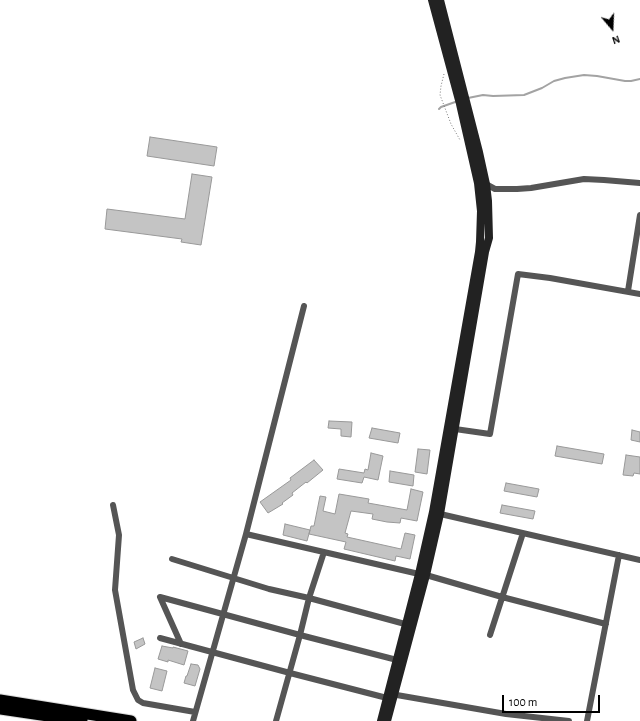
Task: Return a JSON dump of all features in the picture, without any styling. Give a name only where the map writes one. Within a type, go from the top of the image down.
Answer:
[{"type":"highway","points":[[0,700],[131,721]]},
{"type":"highway","points":[[0,708],[82,721]]},
{"type":"street","points":[[381,721],[390,695],[423,575],[455,429],[485,252],[489,238],[488,201],[448,64],[432,0]]},
{"type":"street","points":[[436,513],[479,252],[482,211],[482,184],[479,152],[440,0]]},
{"type":"street","points":[[482,184],[495,189],[517,189],[584,179],[640,183]]},
{"type":"street","points":[[628,291],[640,215]]},
{"type":"street","points":[[455,429],[490,434],[518,274],[640,294]]},
{"type":"street","points":[[193,721],[246,534],[304,306]]},
{"type":"street","points":[[113,505],[119,535],[115,590],[134,690],[138,700],[143,703],[195,712]]},
{"type":"street","points":[[436,513],[640,560]]},
{"type":"street","points":[[490,635],[523,533]]},
{"type":"street","points":[[246,534],[423,575],[606,624]]},
{"type":"street","points":[[276,721],[324,552]]},
{"type":"street","points":[[587,721],[619,556]]},
{"type":"street","points":[[172,559],[269,589],[310,598],[405,624]]},
{"type":"street","points":[[388,721],[390,695],[405,624],[423,575]]},
{"type":"street","points":[[181,644],[160,598],[397,660]]},
{"type":"street","points":[[160,638],[290,673],[390,695],[506,714],[569,721]]},
{"type":"path","points":[[448,64],[440,86],[440,95],[451,124],[462,142]]},
{"type":"building","points":[[150,137],[217,147],[214,166],[147,156]]},
{"type":"building","points":[[192,174],[212,177],[201,245],[181,242],[182,239],[105,229],[107,209],[185,219]]},
{"type":"building","points":[[329,421],[352,422],[351,437],[341,436],[341,429],[328,428]]},
{"type":"building","points":[[372,428],[400,433],[398,443],[369,438]]},
{"type":"building","points":[[632,430],[640,432],[640,442],[631,440]]},
{"type":"building","points":[[557,446],[604,454],[602,464],[555,456]]},
{"type":"building","points":[[418,449],[430,450],[427,474],[415,472]]},
{"type":"building","points":[[371,453],[383,456],[378,480],[364,477],[362,483],[337,479],[339,469],[364,473],[365,469],[368,470]]},
{"type":"building","points":[[626,455],[640,457],[640,474],[634,473],[633,476],[623,475]]},
{"type":"building","points":[[314,460],[323,470],[292,493],[293,495],[282,503],[283,504],[268,513],[260,502],[291,480],[290,478]]},
{"type":"building","points":[[390,471],[414,475],[413,486],[389,482]]},
{"type":"building","points":[[506,483],[539,489],[537,497],[504,491]]},
{"type":"building","points":[[411,489],[423,492],[417,521],[401,518],[400,523],[387,522],[372,519],[373,514],[351,511],[345,533],[348,534],[347,537],[401,549],[405,533],[415,535],[410,559],[396,556],[395,561],[344,549],[346,542],[309,534],[311,526],[314,526],[320,496],[326,497],[323,511],[335,514],[339,494],[369,499],[368,503],[407,510]]},
{"type":"building","points":[[502,505],[535,511],[533,519],[500,513]]},
{"type":"building","points":[[285,524],[310,530],[307,541],[283,535]]},
{"type":"building","points":[[143,638],[145,644],[136,649],[134,642]]},
{"type":"building","points":[[162,646],[188,651],[184,665],[168,660],[168,662],[158,659]]},
{"type":"building","points":[[191,664],[198,665],[200,669],[195,686],[184,683]]},
{"type":"building","points":[[155,668],[167,671],[162,691],[150,688]]},
{"type":"waterway","points":[[468,98],[483,95],[524,95],[542,88],[554,81],[584,75],[625,81],[640,79]]},
{"type":"waterway","points":[[439,109],[458,101]]}]
